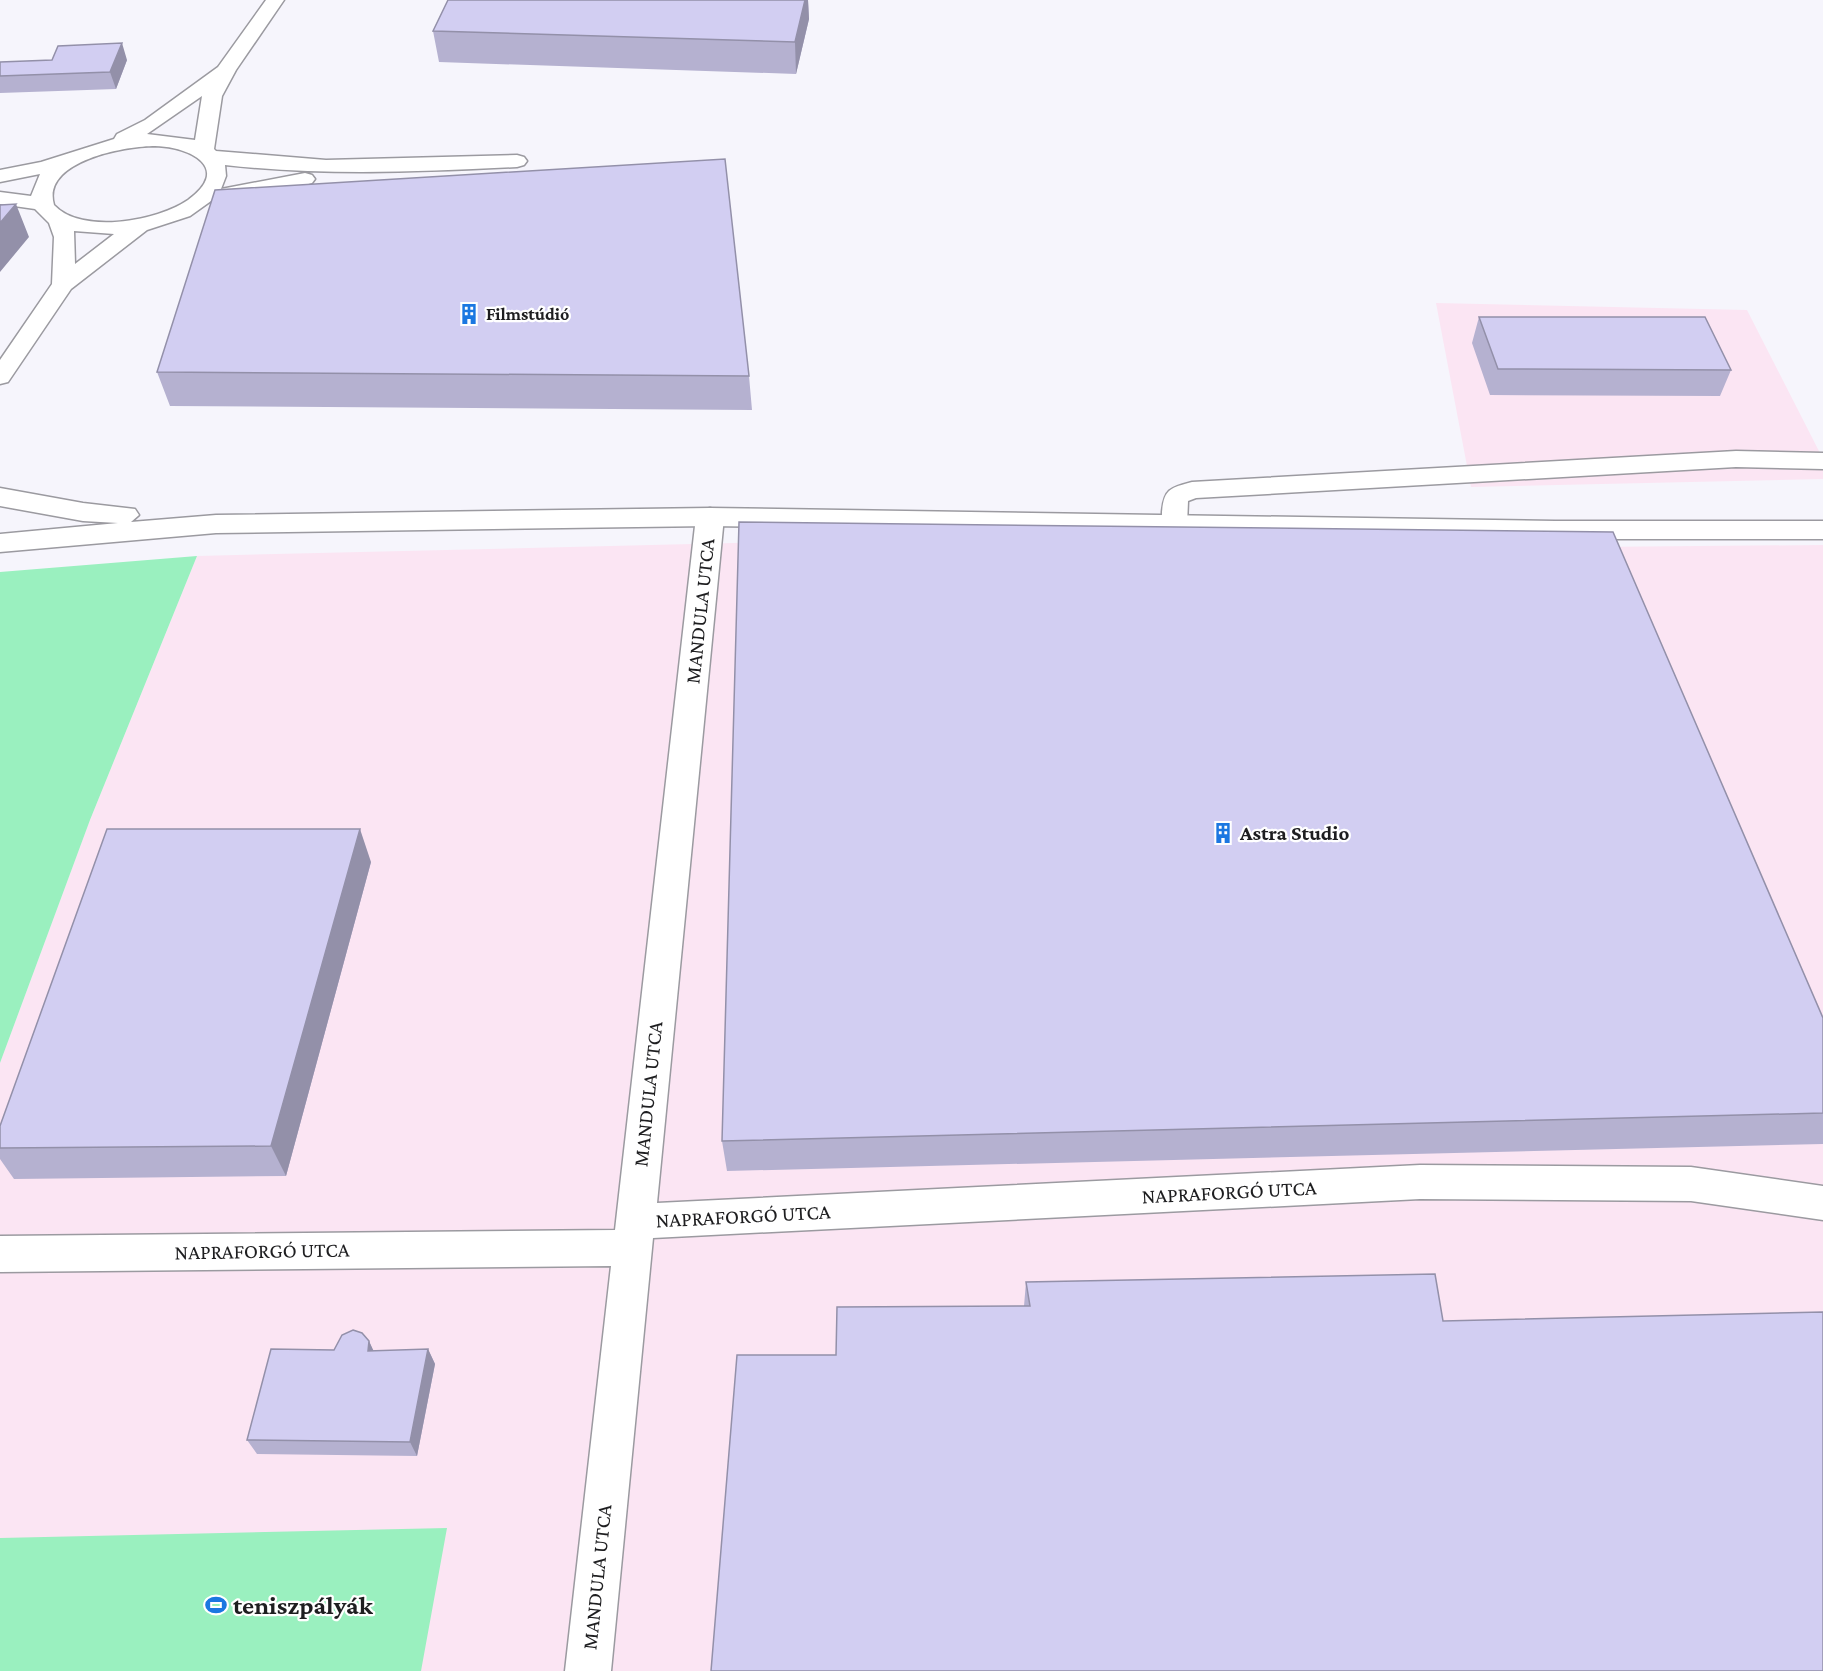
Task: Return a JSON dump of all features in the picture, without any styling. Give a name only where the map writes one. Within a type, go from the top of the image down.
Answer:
[{"type":"street","points":[[0,497],[82,512],[216,524]]},
{"type":"street","points":[[0,543],[216,524],[710,517],[1174,525],[1823,531]]},
{"type":"street","name":"MANDULA UTCA","points":[[588,1671],[710,517]]},
{"type":"street","name":"NAPRAFORGÓ UTCA","points":[[0,1254],[633,1235],[1420,1182],[1691,1184],[1823,1203]]},
{"type":"lane","points":[[202,198],[216,180],[217,168],[207,154],[212,96],[226,70],[275,0]]},
{"type":"lane","points":[[0,176],[46,167],[109,145],[152,124],[226,70]]},
{"type":"lane","points":[[109,145],[150,140],[168,141],[207,154],[302,166],[386,168],[517,161]]},
{"type":"lane","points":[[63,284],[65,237],[59,220],[43,204],[41,194],[44,184],[52,174],[80,155]]},
{"type":"lane","points":[[59,220],[100,229],[139,226],[174,215],[202,198],[295,180],[386,168]]},
{"type":"lane","points":[[0,198],[43,204]]},
{"type":"lane","points":[[0,377],[63,284],[139,226]]},
{"type":"lane","points":[[1174,525],[1176,497],[1192,490],[1737,459],[1823,461]]},
{"type":"shaded area","points":[[1436,303],[1747,310],[1823,459],[1823,479],[1471,487]]},
{"type":"shaded area","points":[[777,542],[1591,547],[1823,545],[1823,1671],[0,1671],[0,1063],[90,820],[197,556]]},
{"type":"green space","points":[[197,556],[90,820],[0,1063],[0,572]]},
{"type":"green space","name":"teniszpályák","points":[[447,1528],[421,1671],[0,1671],[0,1538]]},
{"type":"building","points":[[448,0],[805,0],[795,42],[433,31]]},
{"type":"building","points":[[122,43],[110,72],[0,76],[0,62],[52,60],[58,46]]},
{"type":"building","name":"Filmstúdió","points":[[725,159],[749,376],[157,372],[215,190]]},
{"type":"building","points":[[16,204],[0,223],[0,205]]},
{"type":"building","points":[[1479,317],[1705,317],[1731,370],[1498,369]]},
{"type":"building","name":"Astra Studio","points":[[739,522],[1613,532],[1823,1018],[1823,1113],[722,1141]]},
{"type":"building","points":[[107,829],[360,829],[271,1146],[0,1148],[0,1126]]},
{"type":"building","points":[[1435,1274],[1443,1321],[1823,1312],[1823,1671],[711,1671],[737,1355],[836,1355],[837,1307],[1030,1306],[1026,1282]]},
{"type":"building","points":[[353,1330],[362,1333],[369,1341],[368,1351],[428,1349],[410,1442],[247,1440],[271,1349],[334,1350],[342,1335]]},
{"type":"place","name":"Filmstúdió","points":[[469,314]]},
{"type":"place","name":"Astra Studio","points":[[1223,833]]},
{"type":"place","name":"teniszpályák","points":[[216,1605]]}]
